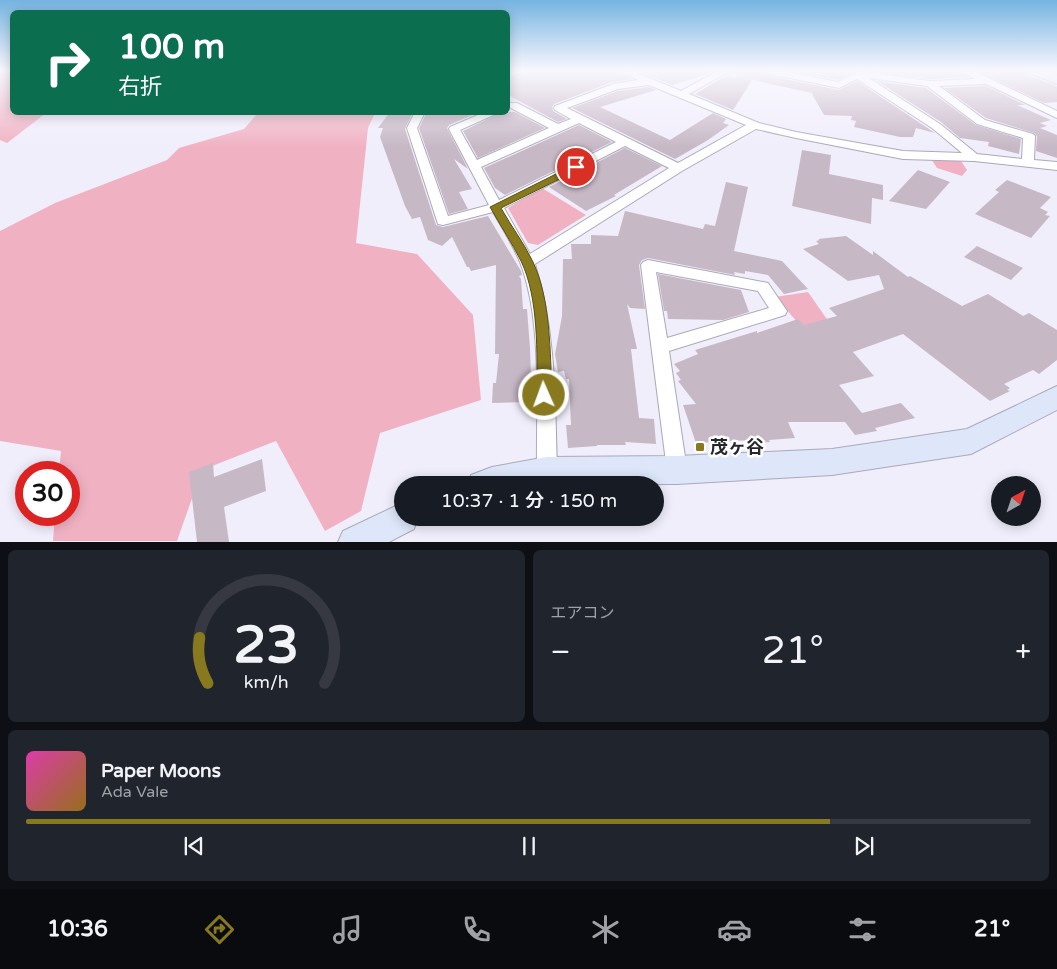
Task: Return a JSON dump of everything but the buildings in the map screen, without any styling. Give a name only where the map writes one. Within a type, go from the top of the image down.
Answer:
[{"type":"street","points":[[589,96],[559,108],[678,168]]},
{"type":"street","points":[[683,96],[755,125],[903,155],[974,157],[1057,166]]},
{"type":"street","points":[[890,96],[936,126],[974,157]]},
{"type":"street","points":[[946,96],[981,122],[1029,136],[1028,162]]},
{"type":"street","points":[[1020,96],[1057,115]]},
{"type":"street","points":[[510,105],[558,129]]},
{"type":"street","points":[[418,115],[412,128],[443,221],[495,207],[625,142]]},
{"type":"street","points":[[488,115],[454,130],[527,262],[535,285],[543,338],[547,471]]},
{"type":"street","points":[[474,166],[579,119]]},
{"type":"street","points":[[527,262],[678,168],[755,125]]},
{"type":"street","points":[[660,347],[779,311],[763,287],[648,264],[677,470]]},
{"type":"street","points":[[520,476],[547,471],[677,470],[832,462],[971,441],[1057,397]]},
{"type":"street","points":[[354,542],[394,522]]},
{"type":"shaded area","points":[[0,96],[10,96],[10,115],[43,115],[7,143],[0,140]]},
{"type":"shaded area","points":[[256,115],[374,115],[368,128],[356,243],[417,254],[473,315],[481,400],[380,433],[361,511],[325,531],[276,441],[202,470],[177,541],[53,541],[54,526],[80,526],[80,461],[60,461],[61,451],[0,441],[0,231],[55,203],[167,160],[179,148],[244,129]]},
{"type":"shaded area","points":[[930,157],[959,158],[967,170],[962,176],[937,168]]},
{"type":"shaded area","points":[[542,188],[586,215],[538,245],[528,243],[508,208]]},
{"type":"shaded area","points":[[808,292],[847,348],[826,354],[775,297]]},
{"type":"place","name":"茂ヶ谷","points":[[700,447]]},
{"type":"route","points":[[544,395],[543,338],[535,285],[527,262],[495,207],[576,167]]}]
